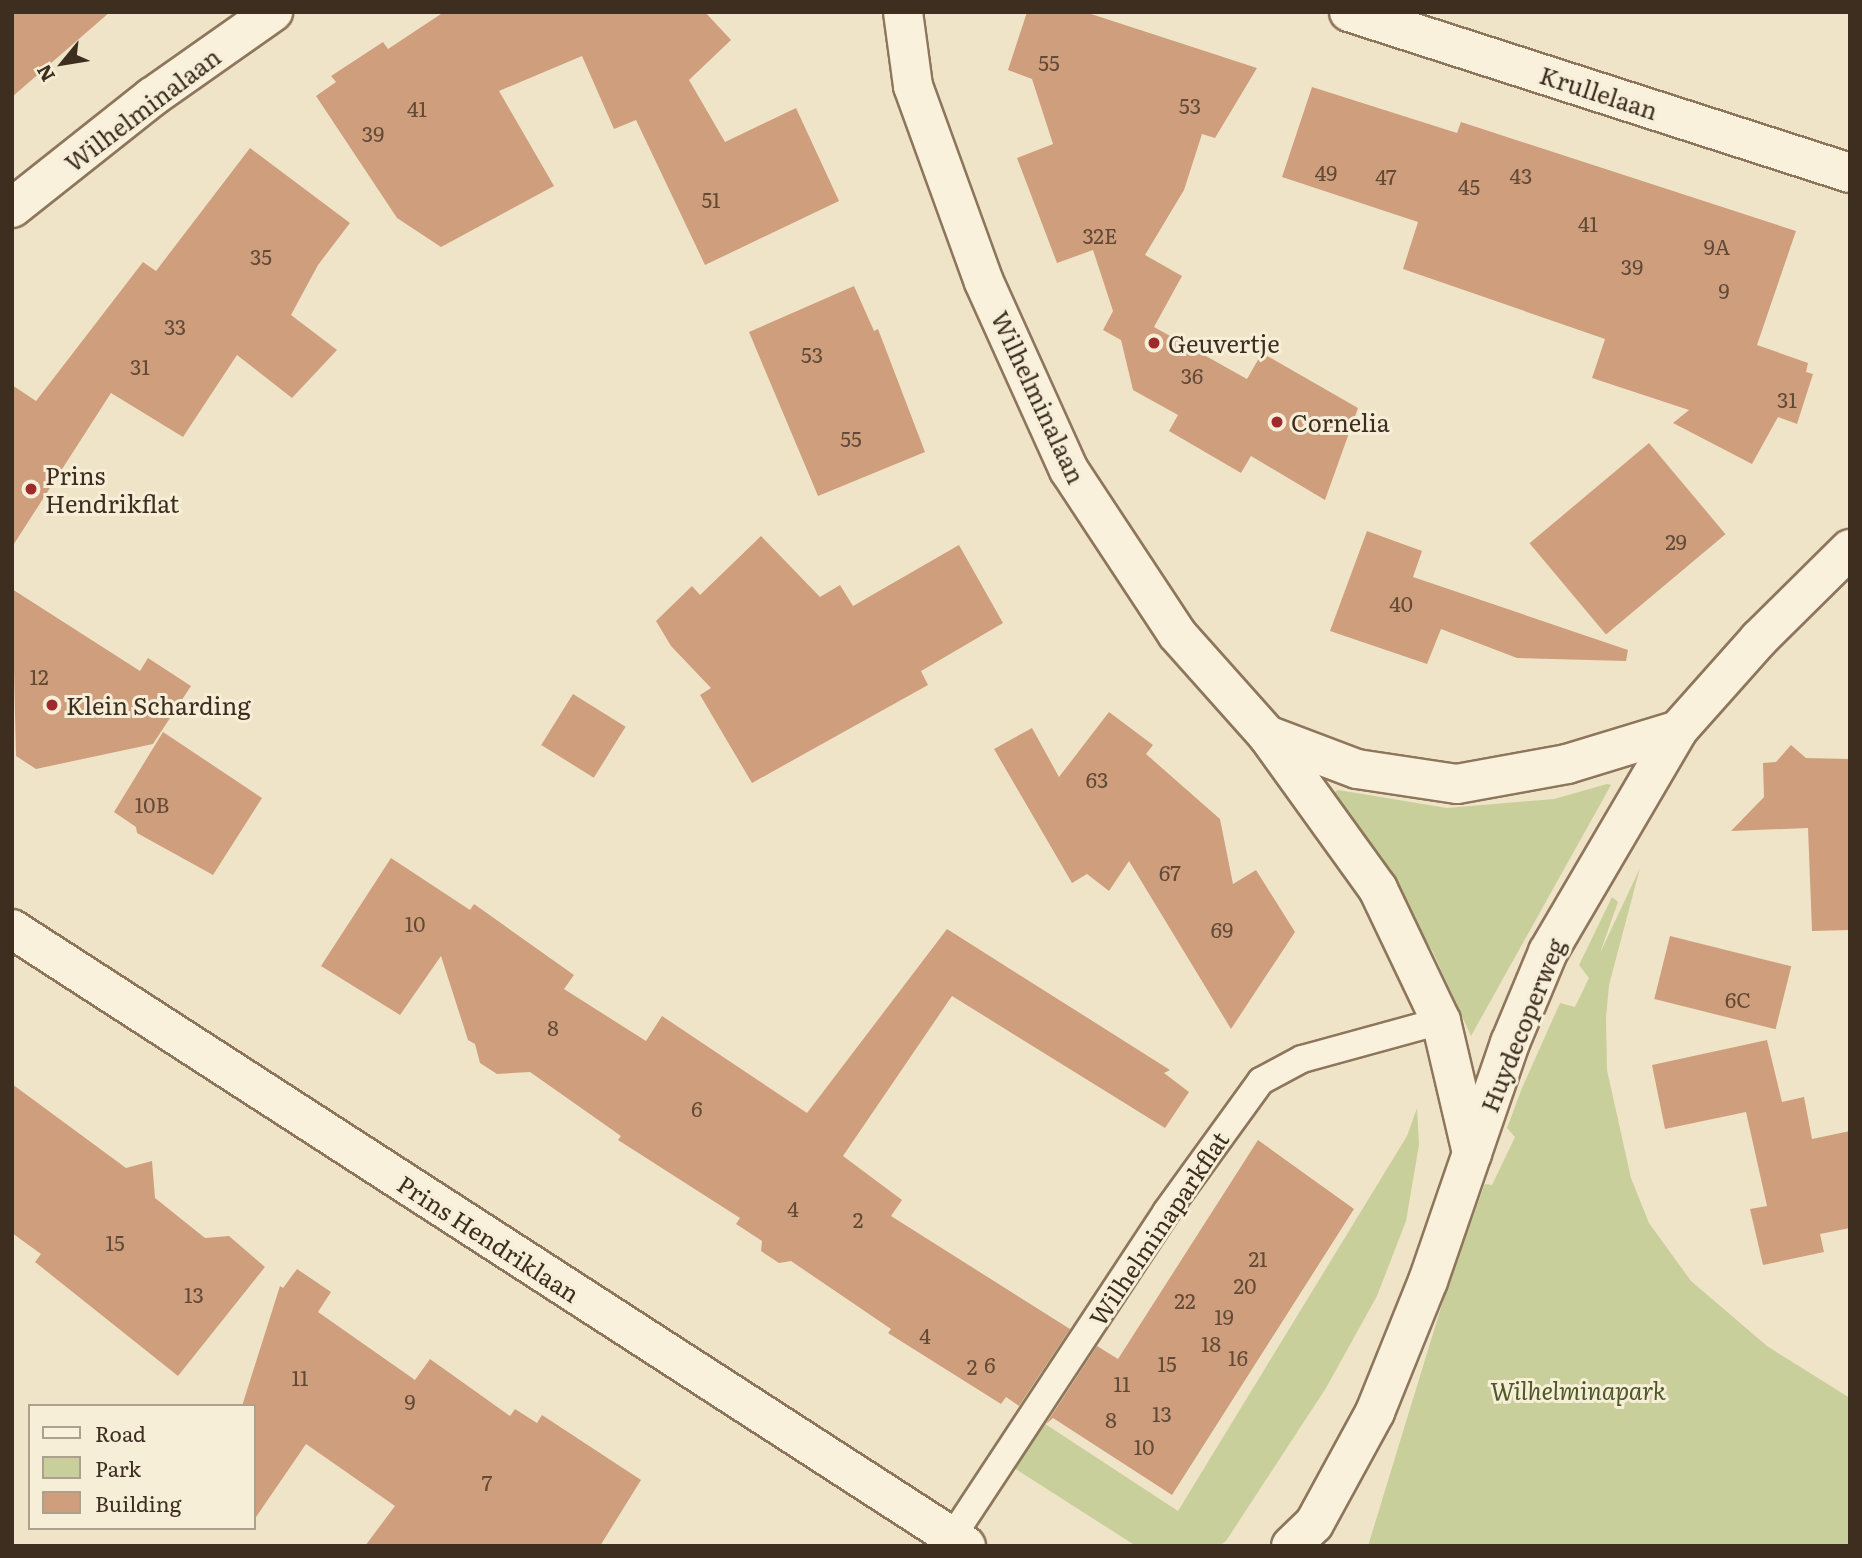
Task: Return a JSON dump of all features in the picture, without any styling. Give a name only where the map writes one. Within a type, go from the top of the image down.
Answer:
[{"type":"street","name":"Wilhelminalaan","points":[[12,208],[152,97],[273,12]]},
{"type":"street","name":"Wilhelminalaan","points":[[903,12],[913,86],[980,269],[1069,470],[1177,634],[1267,735],[1378,889],[1441,1021],[1472,1153]]},
{"type":"street","name":"Krullelaan","points":[[1349,12],[1850,173]]},
{"type":"street","name":"Huydecoperweg","points":[[1305,1539],[1375,1412],[1428,1282],[1472,1153],[1548,952],[1678,730],[1759,639],[1850,549]]},
{"type":"street","name":"Wilhelminalaan","points":[[1267,735],[1357,769],[1457,784],[1567,764],[1678,730]]},
{"type":"street","name":"Prins Hendriklaan","points":[[12,929],[959,1541]]},
{"type":"lane","name":"Wilhelminaparkflat","points":[[959,1541],[1166,1212],[1261,1081],[1301,1059],[1441,1021]]},
{"type":"green space","points":[[1611,785],[1471,1036],[1433,952],[1333,793],[1338,790],[1447,808],[1554,799]]},
{"type":"green space","name":"Wilhelminapark","points":[[1640,868],[1609,985],[1606,1018],[1607,1070],[1631,1178],[1649,1223],[1691,1281],[1767,1346],[1850,1398],[1850,1546],[1368,1546],[1450,1278],[1485,1184],[1492,1185],[1515,1137],[1507,1128],[1522,1088],[1560,1003],[1575,1007],[1589,978],[1579,965],[1612,897],[1618,902],[1600,953]]},
{"type":"green space","points":[[1417,1108],[1419,1145],[1406,1221],[1377,1296],[1326,1388],[1226,1541],[1219,1546],[1136,1546],[997,1457],[1027,1412],[1178,1511],[1407,1136]]},
{"type":"building","points":[[12,12],[110,12],[12,97]]},
{"type":"building","points":[[444,12],[705,12],[731,40],[689,80],[725,142],[796,108],[839,201],[705,265],[636,120],[614,129],[582,56],[499,91],[554,186],[441,247],[397,218],[316,96],[336,82],[331,76],[383,42],[388,49]]},
{"type":"building","points":[[1027,12],[1085,12],[1257,68],[1215,138],[1202,134],[1184,190],[1145,255],[1182,276],[1154,327],[1247,379],[1262,353],[1358,408],[1325,500],[1251,456],[1241,473],[1169,431],[1178,415],[1133,390],[1121,340],[1103,330],[1113,311],[1093,250],[1057,263],[1017,158],[1053,144],[1032,79],[1008,70]]},
{"type":"building","points":[[1312,87],[1457,133],[1461,122],[1796,231],[1757,345],[1808,363],[1806,372],[1813,374],[1797,424],[1778,417],[1752,464],[1673,423],[1689,410],[1592,378],[1605,339],[1403,269],[1418,222],[1282,177]]},
{"type":"building","points":[[250,148],[350,223],[318,265],[291,315],[337,350],[292,398],[237,355],[183,437],[111,393],[12,547],[12,385],[36,401],[143,262],[156,271]]},
{"type":"building","points":[[854,286],[874,331],[878,329],[925,452],[818,496],[749,332]]},
{"type":"building","points":[[1649,443],[1725,534],[1606,634],[1529,543]]},
{"type":"building","points":[[1367,531],[1422,551],[1413,577],[1628,650],[1626,661],[1517,658],[1441,629],[1427,664],[1330,631]]},
{"type":"building","points":[[761,536],[820,597],[840,585],[853,606],[959,545],[1003,623],[921,671],[928,685],[752,783],[700,695],[711,688],[671,646],[656,621],[692,586],[700,595]]},
{"type":"building","points":[[12,589],[140,671],[148,658],[191,686],[153,744],[36,769],[16,756]]},
{"type":"building","points":[[573,694],[626,727],[594,778],[541,745]]},
{"type":"building","points":[[1109,712],[1153,745],[1146,754],[1220,819],[1233,884],[1256,870],[1295,932],[1231,1029],[1129,861],[1109,891],[1087,874],[1072,883],[994,749],[1032,728],[1059,777]]},
{"type":"building","points":[[163,732],[262,798],[213,875],[137,833],[136,827],[114,812]]},
{"type":"building","points":[[1791,745],[1806,758],[1850,759],[1850,930],[1812,931],[1808,828],[1731,831],[1764,797],[1763,763],[1776,762]]},
{"type":"building","points":[[391,858],[470,910],[474,904],[574,975],[564,989],[646,1041],[662,1016],[807,1113],[947,929],[1170,1070],[1164,1073],[1189,1092],[1165,1128],[952,996],[843,1156],[902,1200],[891,1216],[1070,1329],[1019,1406],[1006,1397],[1001,1404],[888,1333],[891,1329],[791,1261],[779,1263],[761,1251],[762,1241],[736,1224],[740,1218],[618,1140],[621,1136],[530,1072],[497,1074],[480,1063],[475,1044],[468,1040],[441,956],[400,1015],[321,966]]},
{"type":"building","points":[[1670,936],[1791,966],[1776,1029],[1654,999]]},
{"type":"building","points":[[1767,1040],[1782,1102],[1804,1097],[1812,1139],[1850,1131],[1850,1228],[1820,1234],[1824,1252],[1763,1265],[1750,1209],[1767,1206],[1746,1112],[1665,1129],[1652,1065]]},
{"type":"building","points":[[12,1084],[126,1168],[152,1161],[155,1198],[205,1238],[229,1236],[265,1267],[178,1376],[35,1262],[41,1254],[12,1233]]},
{"type":"building","points":[[1258,1140],[1354,1209],[1172,1495],[1053,1418],[1046,1424],[1097,1346],[1118,1359]]},
{"type":"building","points":[[297,1269],[331,1292],[318,1312],[415,1380],[430,1359],[510,1416],[515,1409],[537,1423],[542,1415],[641,1480],[600,1546],[365,1546],[395,1506],[306,1444],[256,1517],[256,1404],[243,1404],[280,1286],[283,1288]]},
{"type":"place","name":"Geuvertje","points":[[1154,343]]},
{"type":"place","name":"Cornelia","points":[[1277,422]]},
{"type":"place","name":"Prins Hendrikflat","points":[[31,489]]},
{"type":"place","name":"Klein Scharding","points":[[52,705]]}]
